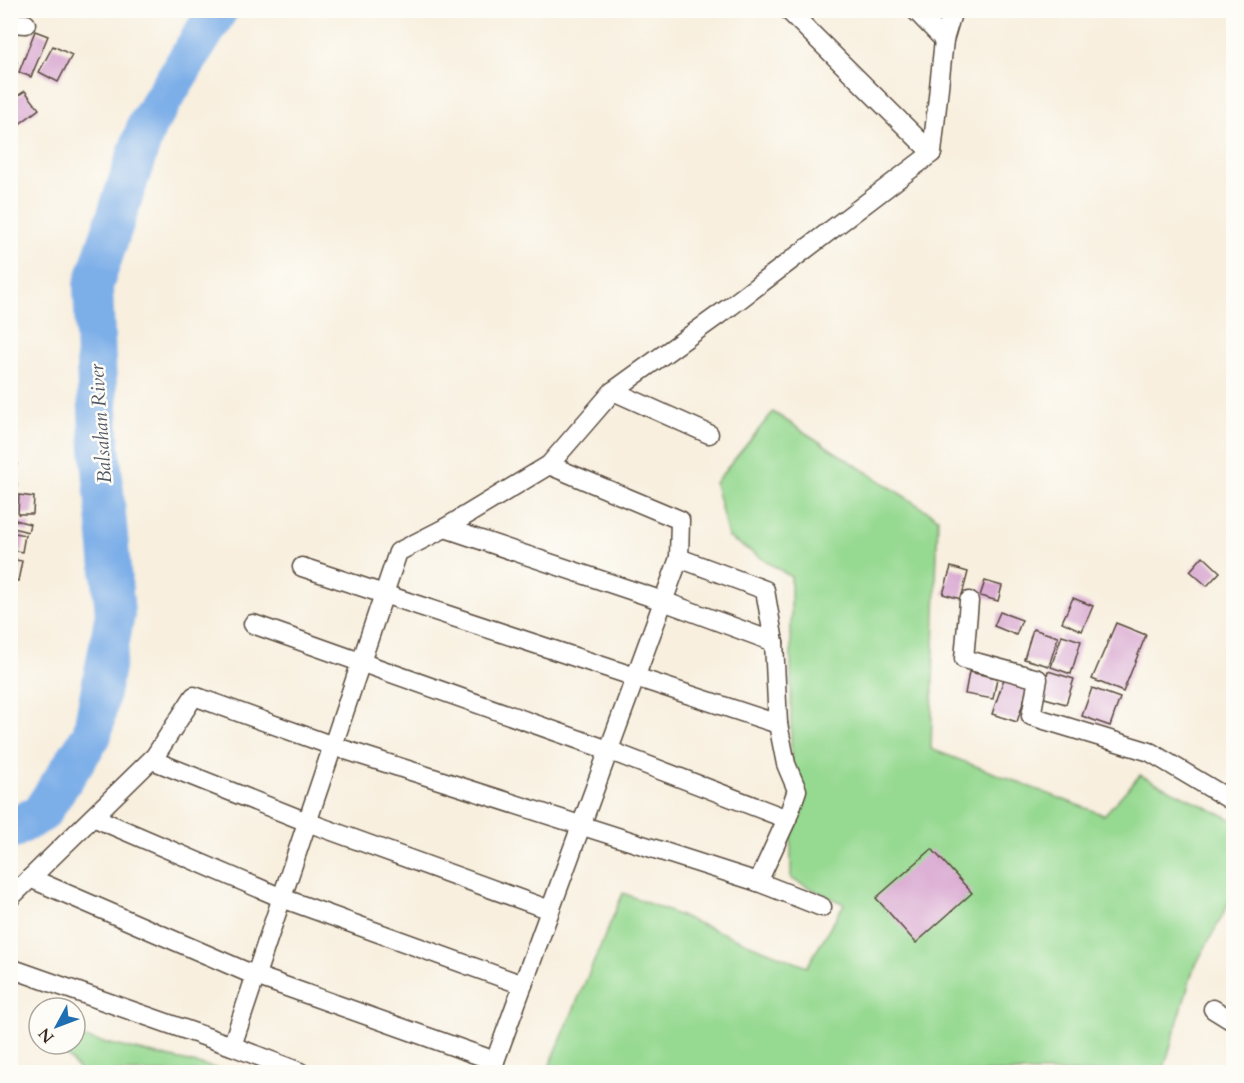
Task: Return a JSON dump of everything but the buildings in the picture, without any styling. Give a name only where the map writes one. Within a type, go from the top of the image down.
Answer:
[{"type":"street","points":[[788,10],[932,153]]},
{"type":"street","points":[[915,10],[944,40]]},
{"type":"street","points":[[232,1046],[398,552],[445,528],[549,465],[613,391],[731,306],[932,153],[944,40],[953,10]]},
{"type":"street","points":[[613,391],[709,434]]},
{"type":"street","points":[[30,879],[256,976],[493,1067],[679,558],[680,520],[549,465]]},
{"type":"street","points":[[445,528],[663,601],[774,642]]},
{"type":"street","points":[[679,558],[765,590],[774,642],[778,724],[786,764],[797,790],[787,819],[758,882]]},
{"type":"street","points":[[302,567],[778,724]]},
{"type":"street","points":[[969,601],[964,659],[1038,680],[1031,716],[1150,752],[1233,802]]},
{"type":"street","points":[[253,624],[608,750],[787,819]]},
{"type":"street","points":[[10,898],[152,759],[194,696],[333,746],[758,882],[822,907]]},
{"type":"street","points":[[152,759],[307,822],[550,910]]},
{"type":"street","points":[[93,817],[282,898],[523,985]]},
{"type":"street","points":[[10,968],[300,1072]]},
{"type":"street","points":[[1213,1009],[1233,1022]]},
{"type":"green space","points":[[773,412],[938,518],[931,749],[1104,815],[1140,775],[1233,820],[1233,889],[1227,907],[1193,970],[1163,1072],[547,1072],[623,893],[807,967],[844,904],[791,879],[791,577],[728,537],[715,483]]},
{"type":"green space","points":[[87,1039],[233,1072],[81,1072],[67,1056],[87,1056]]},
{"type":"waterway","name":"Balsahan River","points":[[10,830],[41,813],[92,735],[115,614],[99,436],[93,286],[147,125],[218,10]]}]
